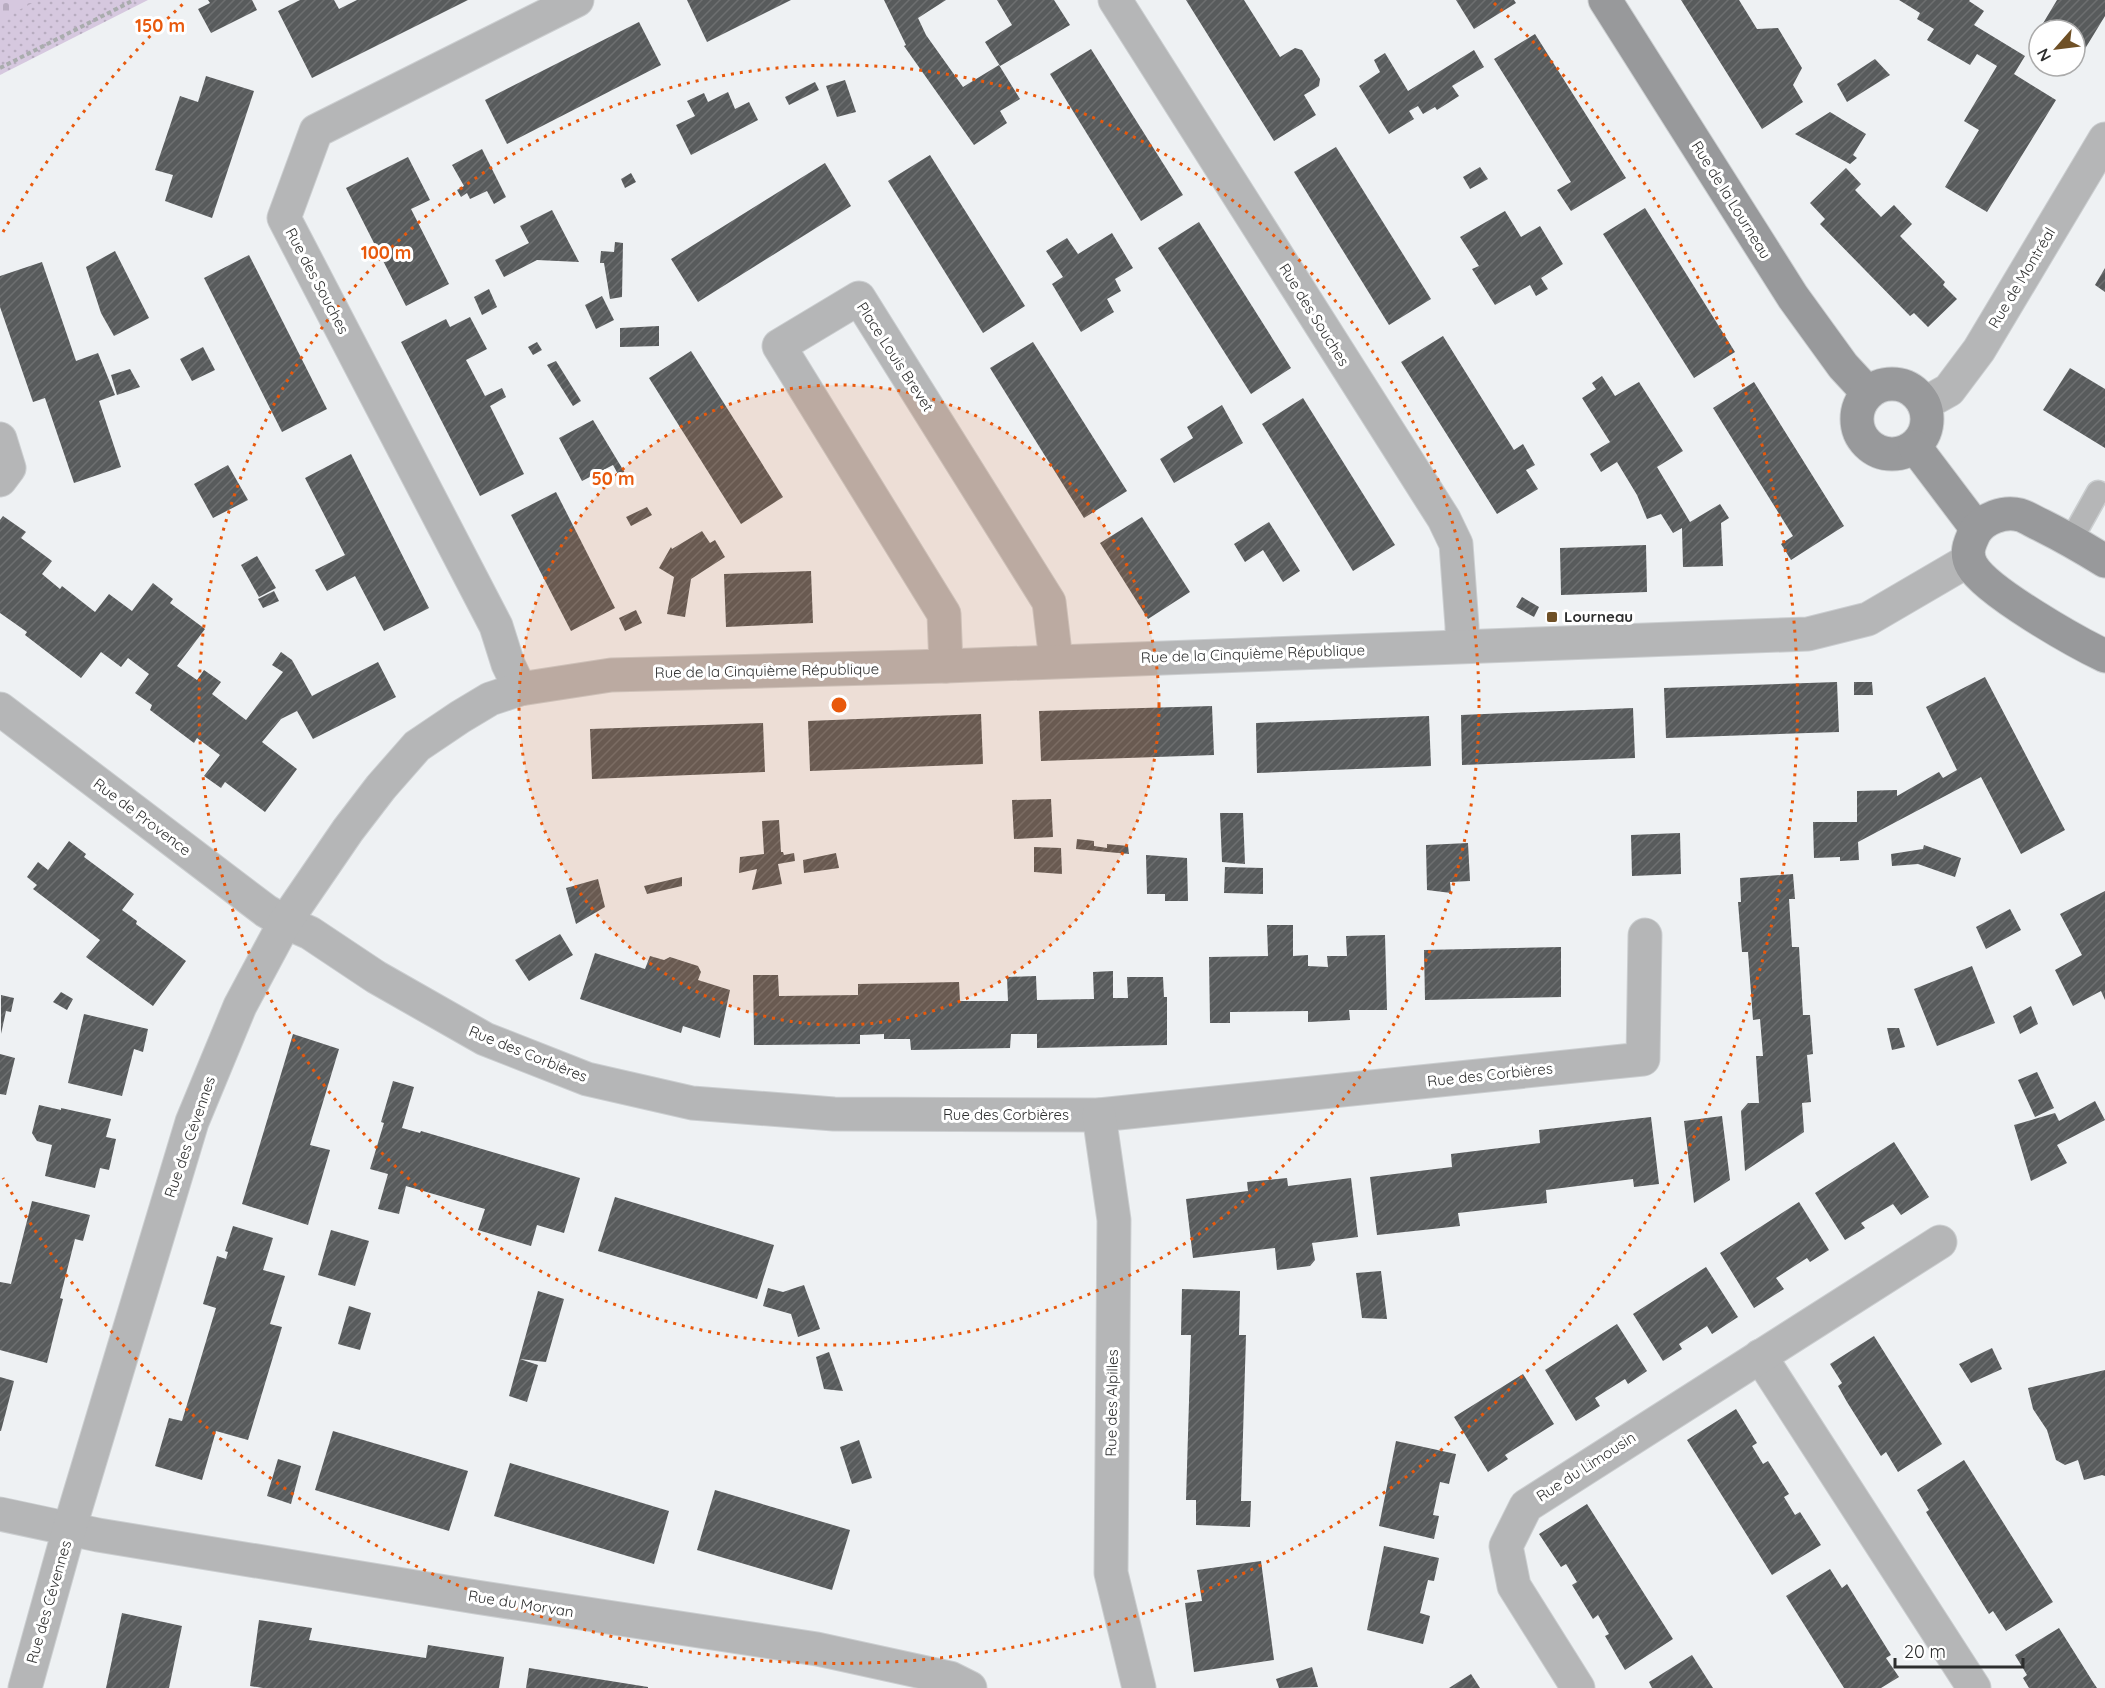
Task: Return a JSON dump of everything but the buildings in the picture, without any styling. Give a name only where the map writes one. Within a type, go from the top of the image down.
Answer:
[{"type":"street","name":"Rue des Souches","points":[[520,689],[508,664],[496,626],[284,218],[316,131],[577,0]]},
{"type":"street","name":"Rue des Souches","points":[[1115,0],[1444,519],[1456,544],[1462,646]]},
{"type":"street","name":"Rue de la Lourneau","points":[[1605,0],[1793,297],[1843,366],[1868,393]]},
{"type":"street","name":"Rue de Montréal","points":[[1924,404],[1949,390],[1979,350],[2105,139]]},
{"type":"street","name":"Place Louis Brevet","points":[[946,666],[944,614],[779,346],[859,298],[1049,602],[1056,661]]},
{"type":"street","points":[[1885,384],[1894,384],[1912,390],[1924,404],[1928,422],[1921,440],[1915,447],[1905,452],[1884,453],[1866,442],[1857,423],[1861,402],[1868,393],[1885,384]]},
{"type":"street","points":[[0,439],[9,468],[0,480]]},
{"type":"street","points":[[1915,447],[1977,529]]},
{"type":"street","points":[[2105,561],[2071,540],[2020,515],[2006,514],[1993,517],[1977,529],[1967,548],[1968,560],[1995,590],[2086,647],[2105,656]]},
{"type":"street","name":"Rue de la Cinquième République","points":[[520,689],[611,675],[946,666],[1808,634],[1868,619],[1968,560]]},
{"type":"street","name":"Rue des Cévennes","points":[[25,1688],[69,1530],[192,1122],[240,1006],[285,922],[348,830],[417,746],[490,699],[520,689]]},
{"type":"street","name":"Rue de Provence","points":[[0,709],[266,911],[285,922]]},
{"type":"street","name":"Rue des Corbières","points":[[285,922],[310,933],[376,977],[485,1039],[587,1079],[692,1103],[834,1114],[1099,1115],[1642,1059],[1645,935]]},
{"type":"street","name":"Rue des Alpilles","points":[[1099,1115],[1114,1220],[1111,1573],[1139,1688]]},
{"type":"street","name":"Rue du Limousin","points":[[1578,1688],[1514,1586],[1506,1546],[1526,1506],[1940,1242]]},
{"type":"street","points":[[1760,1356],[1974,1688]]},
{"type":"street","name":"Rue du Morvan","points":[[0,1514],[69,1530],[477,1597],[818,1649],[950,1678],[970,1688]]},
{"type":"lane","points":[[2071,540],[2098,492]]},
{"type":"path","points":[[0,68],[134,0]]},
{"type":"green space","points":[[0,0],[148,0],[0,75]]},
{"type":"green space","points":[[0,0],[38,0],[0,20]]},
{"type":"place","name":"Lourneau","points":[[1552,617]]}]
